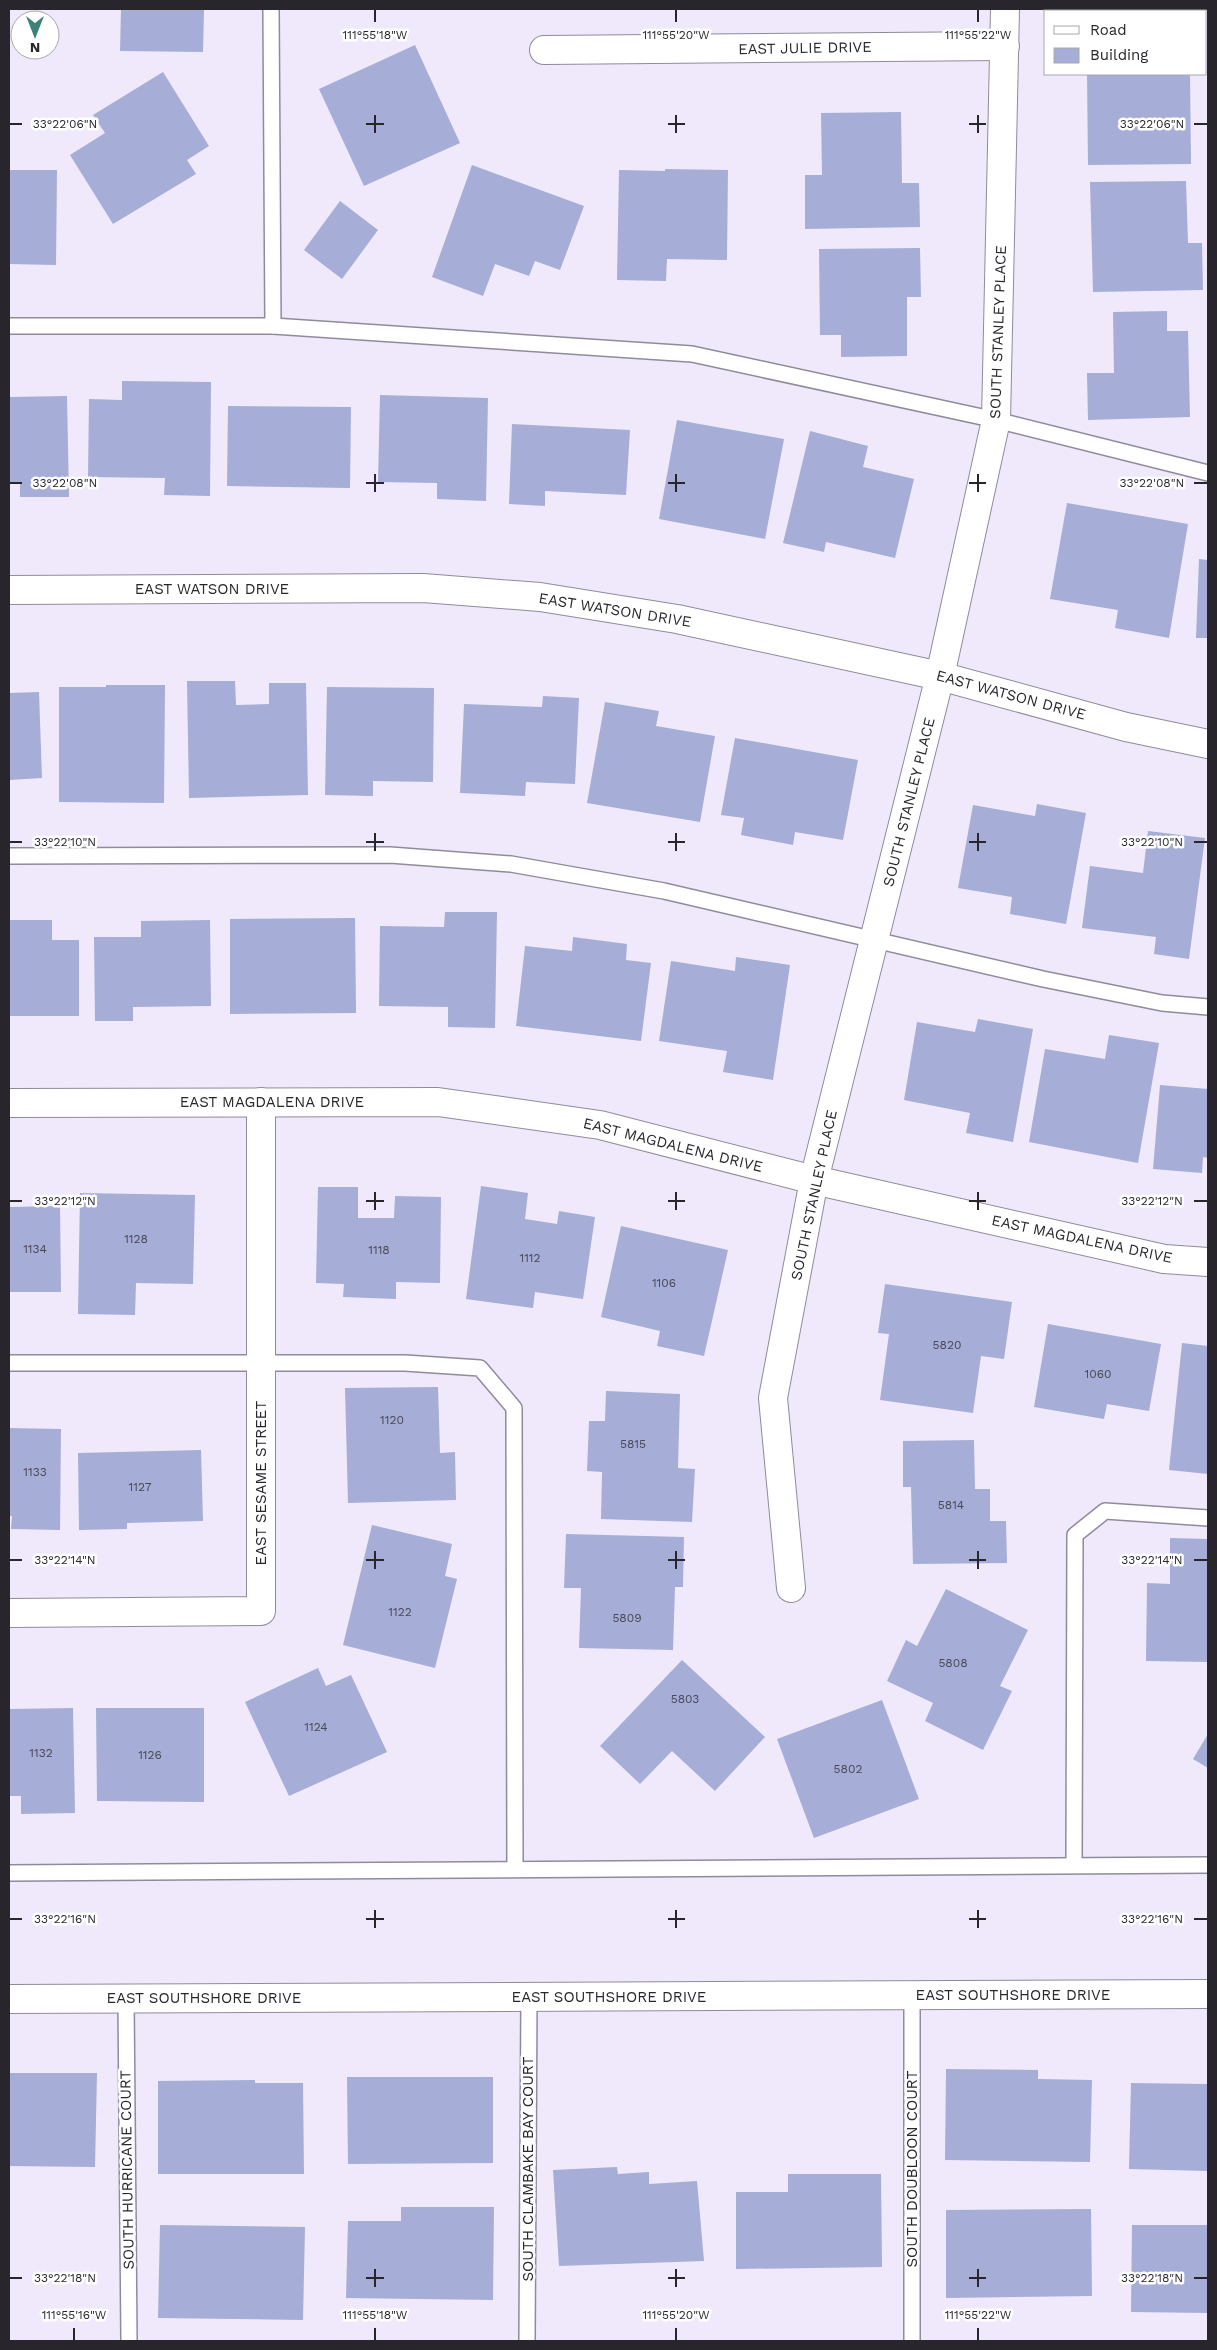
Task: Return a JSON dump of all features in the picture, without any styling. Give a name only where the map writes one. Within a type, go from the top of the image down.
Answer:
[{"type":"street","name":"SOUTH STANLEY PLACE","points":[[791,1588],[773,1398],[814,1180],[940,676],[996,420],[1005,9]]},
{"type":"street","name":"EAST JULIE DRIVE","points":[[544,50],[1005,46]]},
{"type":"street","name":"EAST WATSON DRIVE","points":[[9,590],[423,588],[540,597],[677,619],[940,676],[1126,727],[1208,744]]},
{"type":"street","name":"EAST SESAME STREET","points":[[9,1613],[261,1611],[261,1102]]},
{"type":"street","name":"EAST MAGDALENA DRIVE","points":[[9,1103],[438,1102],[600,1125],[814,1180],[1164,1259],[1208,1262]]},
{"type":"street","name":"EAST SOUTHSHORE DRIVE","points":[[9,1998],[1208,1994]]},
{"type":"lane","points":[[271,9],[273,326]]},
{"type":"lane","points":[[9,326],[273,326],[692,354],[996,420],[1208,473]]},
{"type":"lane","points":[[9,856],[390,855],[511,864],[664,891],[1043,979],[1153,1001],[1208,1007]]},
{"type":"lane","points":[[9,1363],[405,1363],[480,1368],[514,1408],[515,1869]]},
{"type":"lane","points":[[1074,1865],[1075,1535],[1104,1511],[1208,1518]]},
{"type":"lane","points":[[9,1872],[1208,1865]]},
{"type":"lane","name":"SOUTH DOUBLOON COURT","points":[[912,1996],[912,2341]]},
{"type":"lane","name":"SOUTH CLAMBAKE BAY COURT","points":[[527,2341],[529,1997]]},
{"type":"lane","name":"SOUTH HURRICANE COURT","points":[[126,1998],[129,2341]]},
{"type":"building","points":[[121,9],[204,9],[203,52],[120,51]]},
{"type":"building","points":[[1093,9],[1201,9],[1201,10]]},
{"type":"building","points":[[415,45],[460,143],[364,186],[319,89]]},
{"type":"building","points":[[163,72],[209,146],[187,160],[196,174],[113,224],[70,155],[105,133],[93,115]]},
{"type":"building","points":[[1087,75],[1190,75],[1191,164],[1088,165]]},
{"type":"building","points":[[901,112],[902,183],[919,183],[920,227],[805,229],[805,175],[822,175],[821,113]]},
{"type":"building","points":[[472,165],[584,206],[560,270],[535,261],[529,276],[495,264],[483,296],[432,277]]},
{"type":"building","points":[[665,169],[728,170],[727,260],[667,259],[666,281],[617,280],[619,170],[665,171]]},
{"type":"building","points":[[9,170],[57,170],[56,265],[9,264]]},
{"type":"building","points":[[1186,181],[1188,243],[1202,243],[1203,290],[1093,292],[1090,182]]},
{"type":"building","points":[[340,201],[378,230],[342,279],[304,250]]},
{"type":"building","points":[[920,248],[921,297],[907,297],[907,356],[841,357],[841,335],[820,335],[819,249]]},
{"type":"building","points":[[1167,311],[1167,331],[1188,331],[1190,417],[1088,420],[1087,373],[1114,373],[1113,312]]},
{"type":"building","points":[[122,381],[211,382],[210,496],[164,495],[165,478],[88,477],[89,399],[122,400]]},
{"type":"building","points":[[380,395],[488,398],[486,501],[437,499],[437,483],[378,482]]},
{"type":"building","points":[[67,396],[69,497],[20,497],[20,482],[9,483],[9,397]]},
{"type":"building","points":[[228,406],[351,407],[350,488],[227,486]]},
{"type":"building","points":[[677,420],[784,439],[765,539],[659,519]]},
{"type":"building","points":[[512,424],[630,430],[626,495],[545,491],[545,506],[509,504]]},
{"type":"building","points":[[810,431],[868,446],[863,467],[914,479],[895,558],[826,542],[824,552],[783,543]]},
{"type":"building","points":[[1067,503],[1188,524],[1169,638],[1115,628],[1118,610],[1050,599]]},
{"type":"building","points":[[1199,559],[1208,560],[1208,638],[1196,638]]},
{"type":"building","points":[[187,681],[235,681],[236,705],[269,704],[269,683],[306,683],[308,795],[189,798]]},
{"type":"building","points":[[106,685],[165,685],[164,803],[59,802],[59,687],[106,687]]},
{"type":"building","points":[[327,687],[434,688],[433,782],[373,781],[373,796],[325,795]]},
{"type":"building","points":[[39,692],[42,778],[9,780],[9,693]]},
{"type":"building","points":[[543,696],[579,698],[575,784],[526,782],[525,796],[460,793],[464,704],[542,707]]},
{"type":"building","points":[[605,702],[659,711],[656,726],[715,736],[700,822],[587,803]]},
{"type":"building","points":[[735,738],[858,760],[843,840],[795,832],[793,845],[741,835],[744,818],[721,815]]},
{"type":"building","points":[[1037,804],[1086,813],[1066,924],[1010,914],[1012,897],[958,888],[973,805],[1035,816]]},
{"type":"building","points":[[1148,831],[1205,838],[1189,959],[1154,954],[1156,937],[1082,928],[1090,866],[1143,873]]},
{"type":"building","points":[[445,912],[497,912],[495,1028],[448,1027],[448,1007],[379,1006],[380,926],[444,927]]},
{"type":"building","points":[[355,918],[356,1013],[230,1014],[230,919]]},
{"type":"building","points":[[9,920],[52,920],[52,940],[79,940],[79,1016],[9,1016]]},
{"type":"building","points":[[210,920],[211,1006],[133,1007],[133,1021],[95,1021],[94,937],[141,937],[141,921]]},
{"type":"building","points":[[573,937],[627,944],[626,960],[651,963],[641,1041],[516,1026],[525,946],[572,951]]},
{"type":"building","points":[[736,957],[790,965],[773,1080],[723,1072],[727,1051],[659,1041],[671,961],[735,971]]},
{"type":"building","points":[[978,1019],[1033,1029],[1013,1142],[966,1133],[970,1113],[904,1100],[917,1022],[975,1032]]},
{"type":"building","points":[[1109,1035],[1159,1043],[1138,1163],[1029,1142],[1045,1049],[1105,1059]]},
{"type":"building","points":[[1160,1085],[1208,1089],[1208,1158],[1203,1157],[1202,1173],[1153,1169]]},
{"type":"building","points":[[481,1186],[528,1193],[525,1219],[557,1224],[559,1211],[595,1217],[583,1299],[535,1292],[533,1308],[466,1299]]},
{"type":"building","points":[[318,1187],[358,1187],[358,1218],[394,1218],[395,1196],[441,1197],[440,1283],[396,1282],[396,1299],[343,1297],[344,1284],[316,1283]]},
{"type":"building","points":[[80,1193],[195,1195],[193,1284],[136,1283],[135,1315],[78,1314]]},
{"type":"building","points":[[60,1206],[61,1292],[9,1292],[9,1207]]},
{"type":"building","points":[[621,1226],[728,1250],[704,1356],[657,1346],[660,1331],[601,1317]]},
{"type":"building","points":[[885,1284],[1012,1302],[1004,1359],[981,1356],[973,1413],[880,1400],[889,1334],[878,1333]]},
{"type":"building","points":[[1048,1324],[1161,1344],[1149,1411],[1107,1404],[1104,1419],[1034,1407]]},
{"type":"building","points":[[1182,1343],[1208,1346],[1208,1474],[1169,1470]]},
{"type":"building","points":[[438,1387],[440,1453],[455,1452],[456,1500],[348,1503],[345,1388]]},
{"type":"building","points":[[606,1391],[680,1394],[678,1468],[695,1469],[692,1522],[601,1519],[602,1472],[587,1471],[589,1421],[605,1421]]},
{"type":"building","points":[[9,1428],[61,1429],[60,1530],[11,1529],[12,1516],[9,1516]]},
{"type":"building","points":[[974,1440],[975,1489],[990,1489],[990,1521],[1006,1521],[1007,1563],[913,1564],[911,1487],[903,1487],[903,1441]]},
{"type":"building","points":[[201,1450],[203,1521],[127,1523],[127,1529],[79,1530],[78,1453]]},
{"type":"building","points":[[372,1525],[452,1544],[445,1576],[457,1579],[435,1668],[343,1645]]},
{"type":"building","points":[[566,1534],[684,1537],[683,1587],[675,1587],[673,1650],[579,1648],[581,1588],[564,1588]]},
{"type":"building","points":[[1170,1538],[1208,1539],[1208,1662],[1146,1661],[1147,1583],[1170,1584]]},
{"type":"building","points":[[946,1589],[1028,1630],[1000,1686],[1012,1691],[983,1750],[925,1721],[933,1703],[887,1681],[906,1640],[917,1646]]},
{"type":"building","points":[[682,1660],[765,1737],[715,1791],[672,1751],[640,1784],[600,1746]]},
{"type":"building","points":[[318,1668],[326,1686],[351,1675],[387,1752],[289,1796],[245,1702]]},
{"type":"building","points":[[882,1700],[919,1799],[814,1838],[777,1739]]},
{"type":"building","points":[[73,1708],[75,1813],[21,1814],[21,1796],[9,1796],[9,1709]]},
{"type":"building","points":[[96,1708],[204,1708],[204,1802],[97,1801]]},
{"type":"building","points":[[1208,1734],[1208,1768],[1193,1759]]},
{"type":"building","points":[[946,2069],[1038,2070],[1038,2079],[1092,2080],[1090,2162],[945,2160]]},
{"type":"building","points":[[9,2073],[97,2073],[95,2167],[9,2166]]},
{"type":"building","points":[[347,2077],[493,2077],[493,2163],[348,2164]]},
{"type":"building","points":[[255,2080],[255,2083],[303,2083],[304,2174],[158,2174],[158,2081]]},
{"type":"building","points":[[1131,2083],[1208,2084],[1208,2171],[1129,2169]]},
{"type":"building","points":[[617,2167],[618,2174],[649,2172],[649,2184],[697,2181],[704,2261],[559,2266],[553,2170]]},
{"type":"building","points":[[788,2174],[881,2174],[882,2267],[736,2269],[736,2192],[788,2192]]},
{"type":"building","points":[[401,2207],[494,2207],[493,2300],[346,2298],[348,2221],[401,2221]]},
{"type":"building","points":[[1091,2209],[1092,2296],[946,2298],[946,2210]]},
{"type":"building","points":[[160,2225],[305,2227],[303,2320],[158,2318]]},
{"type":"building","points":[[1132,2225],[1208,2225],[1208,2313],[1131,2312]]}]
